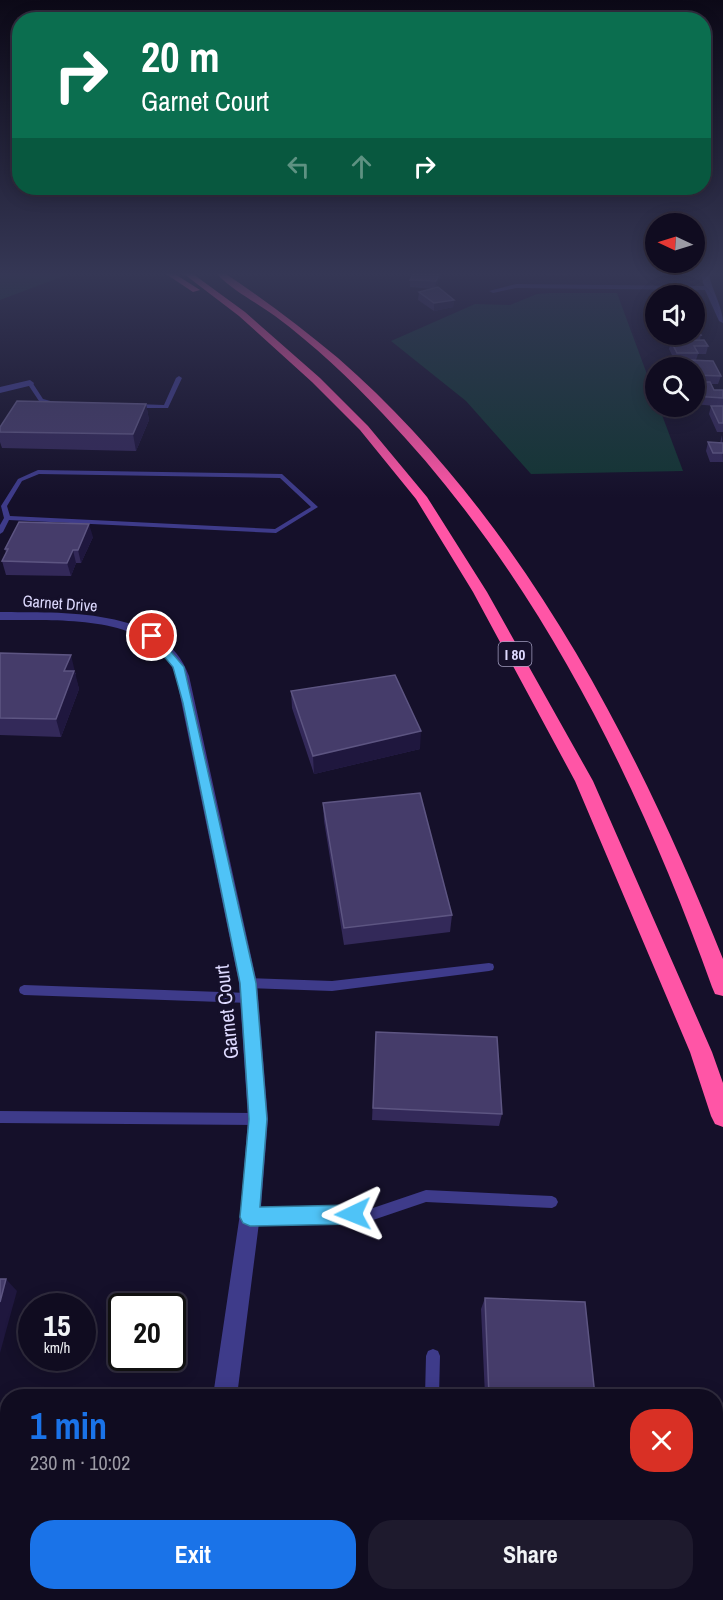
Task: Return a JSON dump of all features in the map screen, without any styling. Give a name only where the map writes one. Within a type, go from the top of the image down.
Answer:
[{"type":"highway","name":"I 80","points":[[280,349],[364,428],[421,497],[480,592],[584,781],[700,1052],[723,1116]]},
{"type":"highway","name":"I 80","points":[[323,349],[396,421],[449,480],[508,556],[598,703],[678,876],[723,987]]},
{"type":"street","points":[[0,390],[30,383]]},
{"type":"street","name":"Garnet Drive","points":[[0,616],[75,619],[117,624],[152,636]]},
{"type":"street","name":"Garnet Court","points":[[152,636],[178,667],[189,703],[249,990],[258,1119],[250,1217],[226,1389]]},
{"type":"lane","points":[[131,406],[166,407],[179,378]]},
{"type":"lane","points":[[30,383],[41,400],[49,404],[60,404]]},
{"type":"lane","points":[[38,472],[282,476],[315,507],[276,531],[8,518],[3,506],[20,480],[38,472]]},
{"type":"lane","points":[[0,532],[8,518]]},
{"type":"lane","points":[[24,990],[249,990],[332,986],[489,967]]},
{"type":"lane","points":[[0,1117],[258,1119]]},
{"type":"lane","points":[[250,1217],[373,1214],[426,1196],[552,1202]]},
{"type":"lane","points":[[432,1389],[433,1356]]},
{"type":"green space","points":[[401,349],[638,349],[645,369],[645,417],[663,417],[683,471],[531,474],[466,401]]},
{"type":"building","points":[[675,349],[696,349],[698,353],[677,353]]},
{"type":"building","points":[[705,361],[713,361],[721,376],[705,375]]},
{"type":"building","points":[[705,382],[710,382],[714,390],[723,390],[723,398],[705,397]]},
{"type":"building","points":[[17,401],[146,404],[133,434],[0,432],[0,427]]},
{"type":"building","points":[[711,406],[723,406],[723,423],[719,423]]},
{"type":"building","points":[[708,442],[723,443],[723,453],[713,453]]},
{"type":"building","points":[[19,522],[89,524],[78,550],[73,550],[67,563],[2,561],[8,549],[5,549]]},
{"type":"building","points":[[0,653],[71,655],[64,671],[74,671],[56,719],[0,718]]},
{"type":"building","points":[[395,675],[421,731],[313,756],[291,691]]},
{"type":"building","points":[[420,793],[452,915],[344,928],[323,803]]},
{"type":"building","points":[[376,1032],[497,1037],[502,1114],[373,1108]]},
{"type":"building","points":[[0,1279],[6,1279],[0,1302]]},
{"type":"building","points":[[485,1298],[585,1302],[594,1389],[489,1389]]},
{"type":"route","points":[[152,636],[178,667],[189,703],[248,983],[258,1119],[250,1217],[353,1214]]}]
